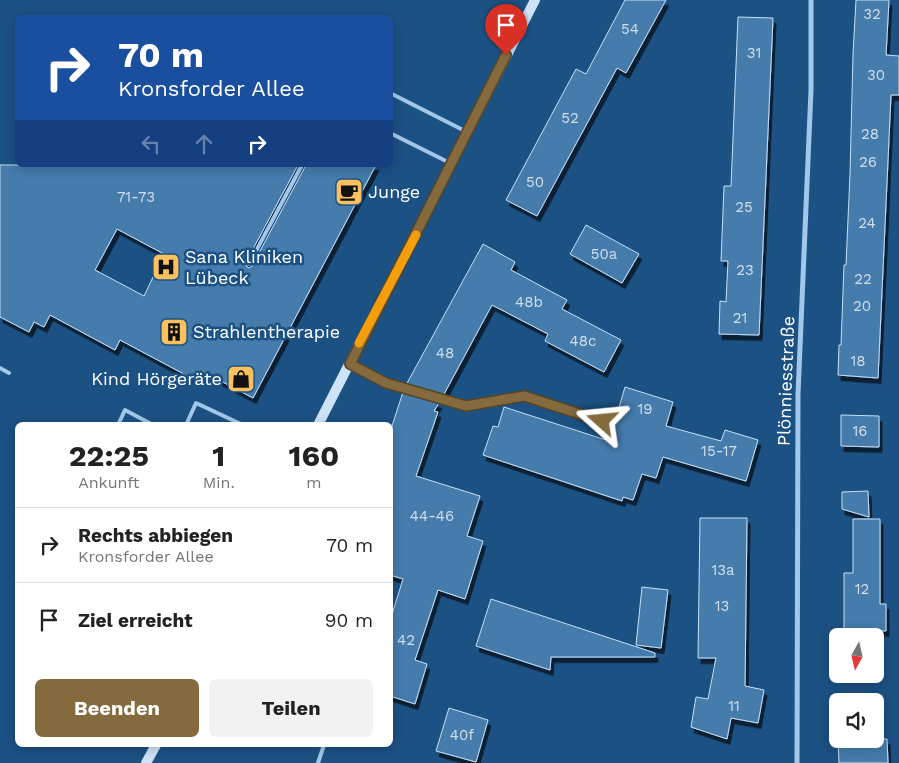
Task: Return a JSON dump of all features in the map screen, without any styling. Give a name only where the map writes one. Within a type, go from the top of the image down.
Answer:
[{"type":"main road","points":[[320,422],[535,0]]},
{"type":"main road","points":[[146,763],[155,747]]},
{"type":"street","name":"Plönniesstraße","points":[[797,763],[798,394],[811,90],[811,0]]},
{"type":"lane","points":[[393,95],[467,132]]},
{"type":"lane","points":[[393,134],[452,164]]},
{"type":"lane","points":[[249,264],[301,167]]},
{"type":"lane","points":[[350,364],[386,383],[466,406],[524,396],[602,421]]},
{"type":"lane","points":[[0,368],[9,373]]},
{"type":"lane","points":[[187,422],[196,402],[237,422]]},
{"type":"lane","points":[[119,422],[125,410],[147,422]]},
{"type":"lane","points":[[318,763],[323,747]]},
{"type":"building","points":[[625,0],[666,0],[626,73],[617,68],[537,216],[506,200],[576,69],[586,74]]},
{"type":"building","points":[[856,0],[889,0],[886,55],[899,56],[899,95],[891,95],[878,378],[838,375],[844,265],[846,265]]},
{"type":"building","points":[[738,17],[773,18],[759,335],[719,334],[720,301],[726,302],[728,261],[721,261],[724,186],[731,186]]},
{"type":"building","name":"Sana Kliniken Lübeck","points":[[0,165],[15,165],[15,167],[297,167],[246,262],[246,266],[249,268],[252,266],[305,167],[375,167],[253,398],[202,371],[197,381],[120,340],[115,350],[50,315],[44,327],[34,322],[29,332],[0,317]],"holes":[[[117,229],[164,254],[144,296],[95,270]]]},
{"type":"building","points":[[586,225],[639,254],[622,283],[570,254]]},
{"type":"building","points":[[483,244],[515,262],[511,270],[567,300],[562,309],[621,340],[604,372],[545,341],[548,334],[492,305],[443,396],[406,385]]},
{"type":"building","points":[[625,387],[673,402],[666,426],[721,441],[725,430],[758,440],[746,481],[663,457],[656,478],[642,474],[633,500],[623,497],[622,501],[483,455],[493,426],[498,427],[504,407],[609,441]]},
{"type":"building","points":[[403,392],[439,403],[434,411],[438,412],[416,476],[480,496],[467,536],[483,541],[465,599],[438,590],[415,660],[427,664],[415,704],[393,697],[393,611],[403,579],[393,576],[393,423]]},
{"type":"building","points":[[841,415],[879,416],[879,447],[841,446]]},
{"type":"building","points":[[868,491],[869,517],[842,509],[842,492]]},
{"type":"building","points":[[700,518],[747,518],[745,686],[764,690],[758,723],[731,718],[727,739],[691,727],[696,697],[708,699],[716,658],[698,658]]},
{"type":"building","points":[[853,519],[880,519],[880,604],[886,604],[886,631],[884,631],[884,628],[844,628],[844,573],[853,573]]},
{"type":"building","points":[[642,587],[668,590],[661,648],[636,645]]},
{"type":"building","points":[[491,599],[655,653],[655,657],[551,657],[550,670],[476,646]]},
{"type":"building","points":[[449,708],[488,720],[476,762],[436,751]]},
{"type":"building","points":[[884,739],[887,739],[888,763],[839,763],[838,748],[884,748]]},
{"type":"slow traffic","points":[[359,343],[416,235]]},
{"type":"place","name":"Junge","points":[[349,192]]},
{"type":"place","name":"Sana Kliniken Lübeck","points":[[166,267]]},
{"type":"place","name":"Strahlentherapie","points":[[174,332]]},
{"type":"place","name":"Kind Hörgeräte","points":[[241,379]]},
{"type":"route","points":[[506,55],[350,364],[386,383],[466,406],[524,396],[602,421]]}]
